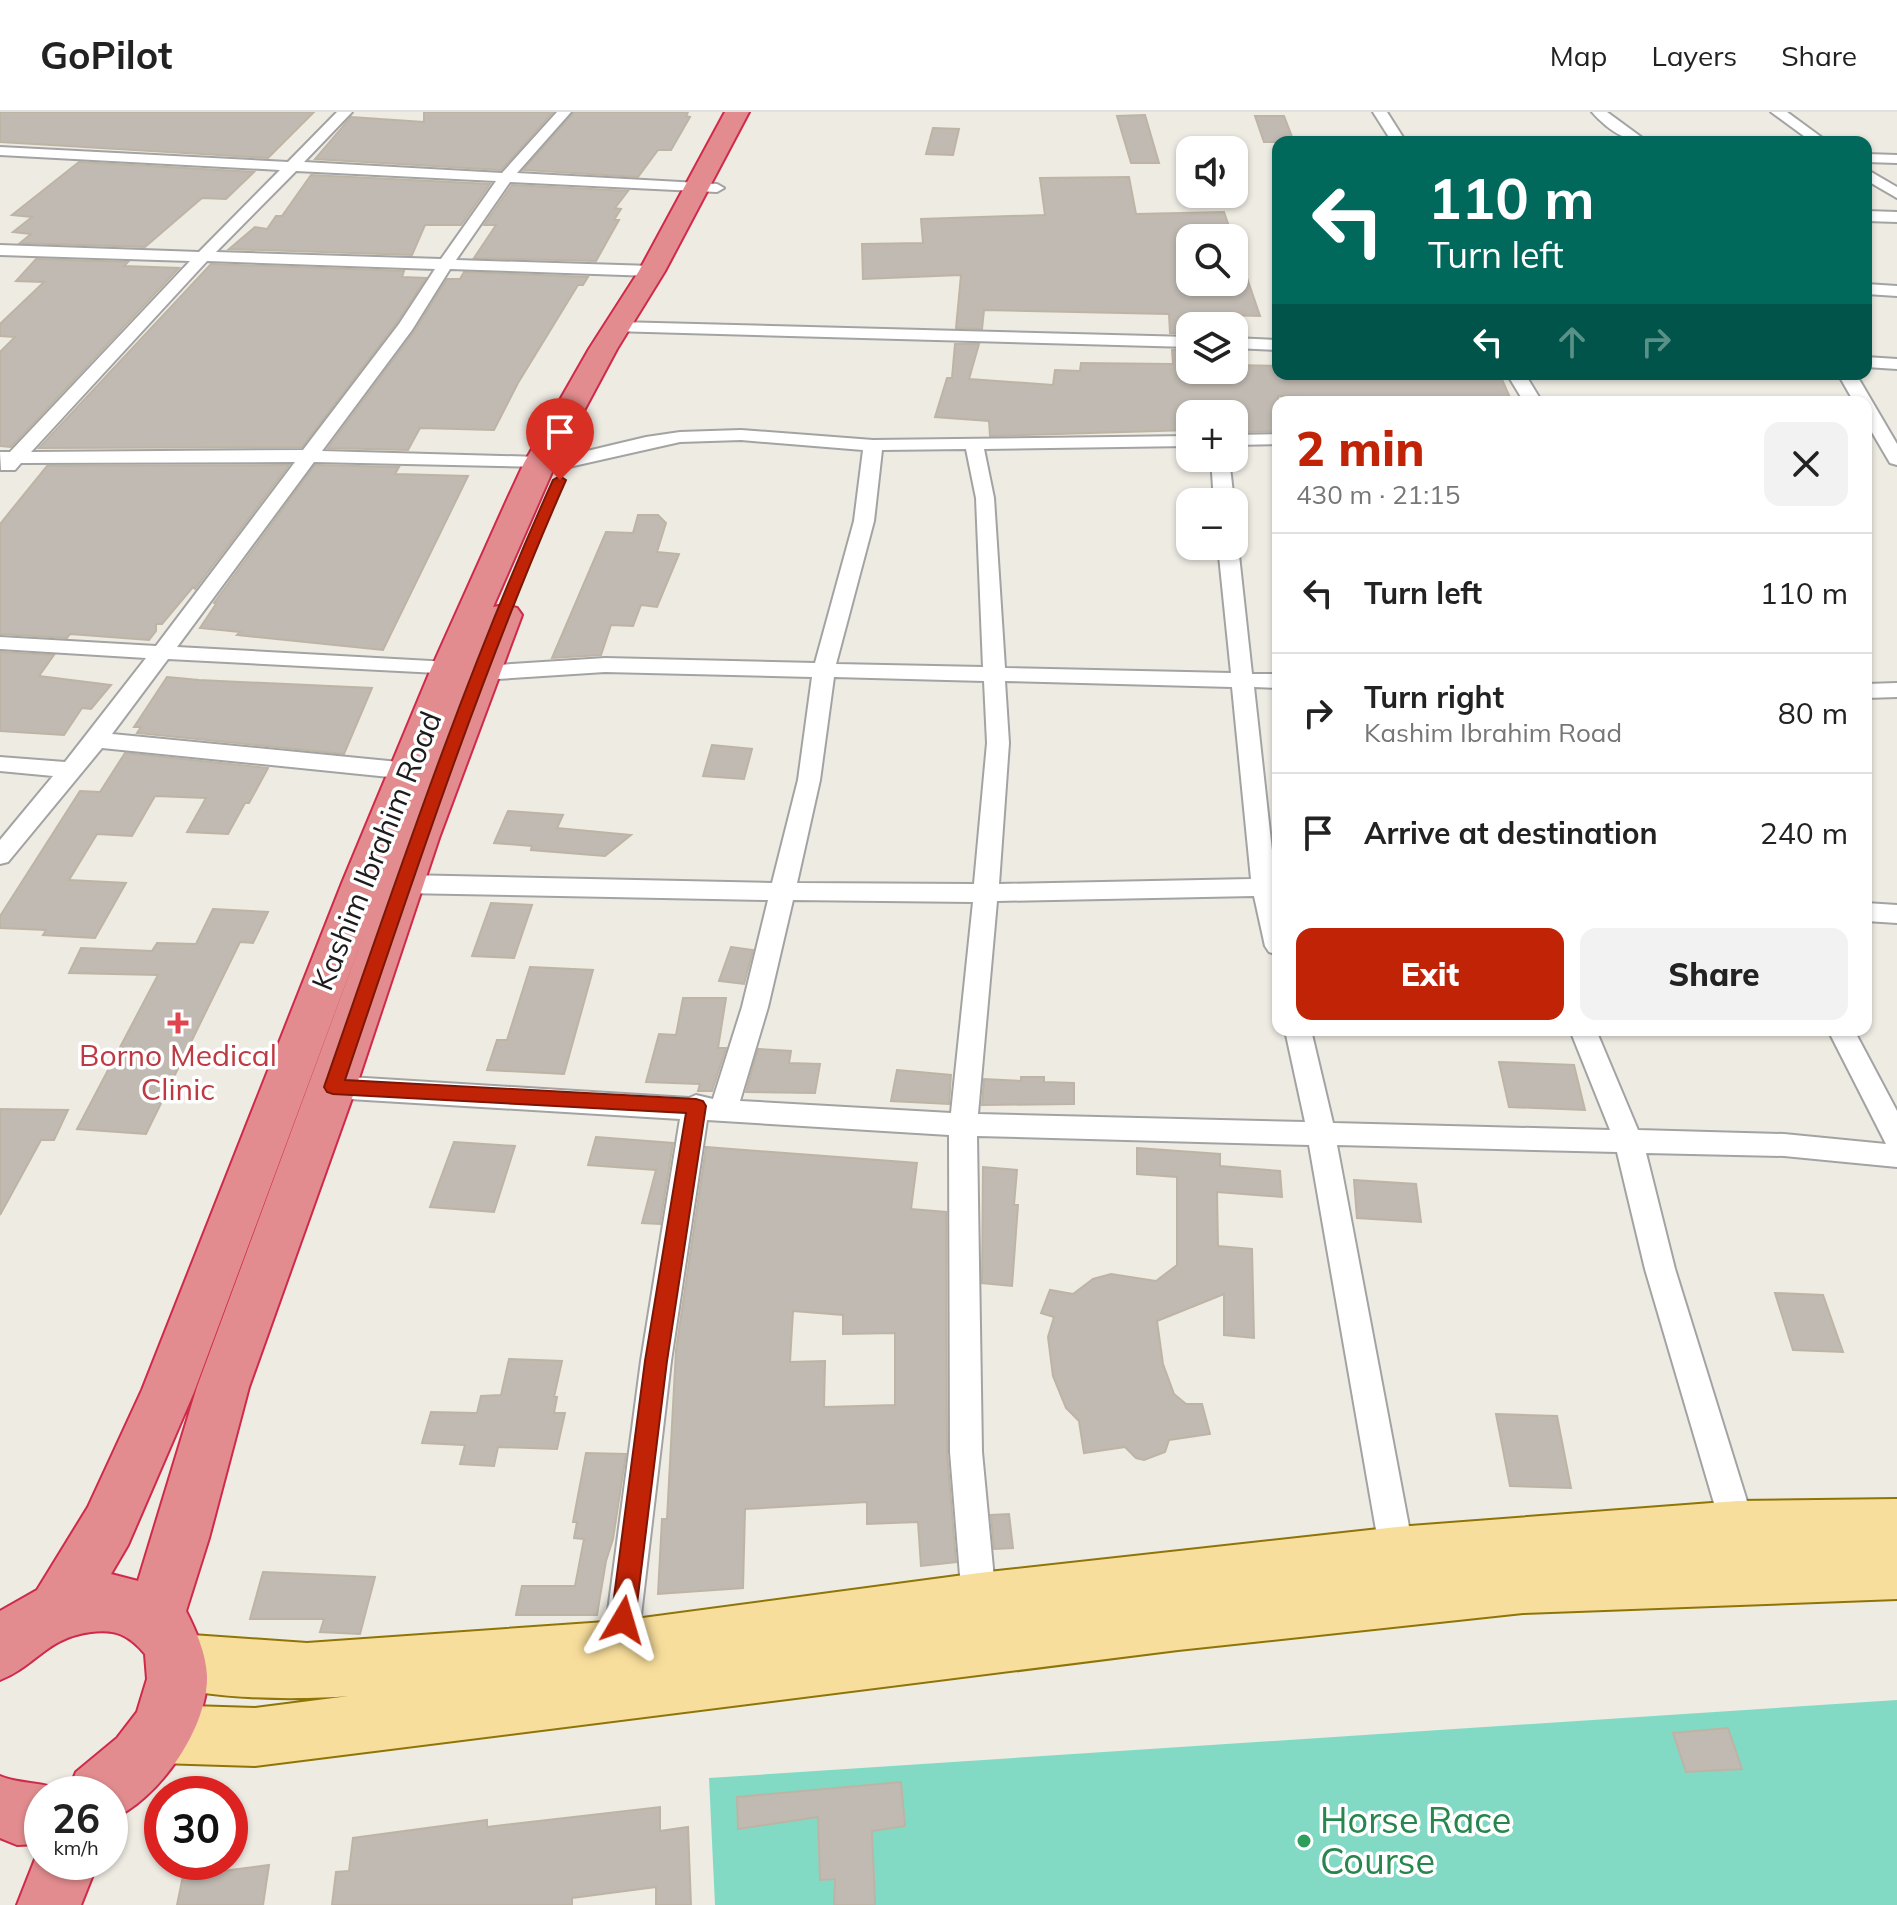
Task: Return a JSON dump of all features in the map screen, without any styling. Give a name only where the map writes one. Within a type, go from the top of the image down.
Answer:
[{"type":"highway","name":"Kashim Ibrahim Road","points":[[58,1610],[108,1526],[168,1392],[409,771],[465,671],[554,462],[706,188],[737,112]]},
{"type":"highway","name":"Kashim Ibrahim Road","points":[[631,327],[652,271],[760,112]]},
{"type":"highway","name":"Kashim Ibrahim Road","points":[[122,1776],[132,1769],[159,1734],[175,1697],[166,1640],[181,1538],[223,1387],[333,1087],[403,884],[465,671]]},
{"type":"highway","points":[[1,1648],[29,1626],[58,1610],[95,1600],[128,1603],[166,1640]]},
{"type":"highway","points":[[0,1807],[24,1814]]},
{"type":"highway","points":[[49,1905],[59,1880]]},
{"type":"main road","points":[[166,1640],[307,1671],[620,1649],[979,1600],[1397,1553],[1738,1527],[1897,1525]]},
{"type":"main road","points":[[159,1734],[255,1737],[1178,1622],[1523,1586],[1897,1572]]},
{"type":"street","points":[[0,474],[8,458],[345,112]]},
{"type":"street","points":[[0,856],[68,770],[96,740],[406,326],[507,176],[564,112]]},
{"type":"street","points":[[1380,112],[1395,136]]},
{"type":"street","points":[[1599,112],[1631,136]]},
{"type":"street","points":[[1778,112],[1812,136]]},
{"type":"street","points":[[0,151],[706,188]]},
{"type":"street","points":[[1872,158],[1897,159]]},
{"type":"street","points":[[1872,177],[1897,194]]},
{"type":"street","points":[[1872,216],[1897,217]]},
{"type":"street","points":[[0,250],[652,271]]},
{"type":"street","points":[[1872,289],[1897,291]]},
{"type":"street","points":[[631,327],[1176,342]]},
{"type":"street","points":[[1248,344],[1272,345]]},
{"type":"street","points":[[1872,362],[1897,364]]},
{"type":"street","points":[[1872,416],[1897,459]]},
{"type":"street","points":[[8,458],[307,456],[554,462],[680,437],[741,435],[873,445],[1176,441]]},
{"type":"street","points":[[1248,440],[1272,439]]},
{"type":"street","points":[[974,444],[985,498],[998,743],[963,1125],[966,1452],[979,1600]]},
{"type":"street","points":[[620,1649],[656,1361],[710,1107],[755,1007],[783,893],[809,780],[824,670],[864,521],[873,445]]},
{"type":"street","points":[[403,884],[783,893],[1271,887],[1241,682],[1229,560]]},
{"type":"street","points":[[0,643],[162,650],[465,671],[605,665],[1272,681]]},
{"type":"street","points":[[1872,691],[1897,690]]},
{"type":"street","points":[[96,740],[409,771]]},
{"type":"street","points":[[0,764],[68,770]]},
{"type":"street","points":[[1872,912],[1897,914]]},
{"type":"street","points":[[1299,1036],[1323,1133],[1365,1388],[1397,1553]]},
{"type":"street","points":[[1585,1036],[1629,1142],[1660,1269],[1738,1527]]},
{"type":"street","points":[[1844,1036],[1897,1138]]},
{"type":"street","points":[[333,1087],[710,1107],[963,1125],[1784,1145],[1897,1156]]},
{"type":"green space","name":"Horse Race Course","points":[[1897,1700],[1897,1905],[715,1905],[709,1778]]},
{"type":"building","points":[[0,112],[314,112],[268,158],[0,142]]},
{"type":"building","points":[[424,112],[553,112],[501,170],[315,159],[351,117],[424,122]]},
{"type":"building","points":[[574,112],[688,112],[686,116],[690,117],[671,150],[658,150],[638,177],[523,170]]},
{"type":"building","points":[[1145,115],[1159,163],[1131,163],[1117,116]]},
{"type":"building","points":[[1255,116],[1284,116],[1292,136],[1272,136],[1272,142],[1264,142]]},
{"type":"building","points":[[933,128],[959,129],[953,155],[926,154]]},
{"type":"building","points":[[79,162],[254,172],[226,199],[202,198],[145,247],[20,243],[31,234],[13,232],[32,217],[12,215]]},
{"type":"building","points":[[311,175],[490,184],[461,225],[425,225],[412,255],[229,249],[255,227],[267,229],[276,216],[282,216]]},
{"type":"building","points":[[1129,177],[1136,214],[1224,212],[1228,224],[1176,224],[1176,296],[1248,296],[1248,281],[1260,316],[1248,316],[1248,312],[1176,312],[1176,333],[1170,333],[1169,314],[984,310],[982,329],[956,328],[961,275],[863,279],[862,244],[923,243],[921,219],[1045,215],[1040,178]]},
{"type":"building","points":[[512,185],[628,191],[615,208],[621,209],[614,220],[619,220],[596,261],[474,258],[496,225],[484,225]]},
{"type":"building","points":[[36,259],[128,262],[124,266],[179,268],[11,447],[0,446],[0,352],[15,337],[0,336],[0,324],[44,282],[16,281]]},
{"type":"building","points":[[211,264],[404,271],[402,277],[426,278],[397,322],[302,447],[39,448]]},
{"type":"building","points":[[464,272],[588,277],[583,285],[578,285],[518,383],[494,430],[420,428],[408,450],[328,448],[414,332],[447,279],[460,279]]},
{"type":"building","points":[[955,344],[979,344],[969,379],[1053,385],[1055,370],[1080,371],[1081,363],[1173,364],[1172,350],[1176,350],[1176,384],[1248,384],[1248,365],[1272,366],[1272,380],[1502,380],[1509,396],[1272,396],[1272,431],[1248,432],[1248,400],[1176,400],[1176,430],[990,436],[989,421],[935,417],[947,378],[952,378]]},
{"type":"building","points":[[289,465],[195,589],[193,587],[162,624],[156,624],[156,631],[149,640],[70,634],[67,638],[0,634],[0,524],[47,466]]},
{"type":"building","points":[[315,465],[399,467],[395,474],[468,476],[383,650],[237,635],[240,632],[200,628],[214,603]]},
{"type":"building","points":[[638,515],[658,515],[666,523],[657,552],[679,554],[657,607],[641,605],[633,626],[611,625],[601,655],[552,658],[606,532],[633,533]]},
{"type":"building","points":[[0,652],[54,655],[39,676],[111,685],[91,709],[82,708],[64,735],[0,731]]},
{"type":"building","points":[[167,677],[372,688],[344,754],[137,733],[141,727],[134,727]]},
{"type":"building","points":[[712,745],[752,749],[744,779],[703,776]]},
{"type":"building","points":[[125,753],[268,768],[228,834],[187,832],[206,798],[155,796],[132,836],[97,834],[69,880],[126,883],[95,938],[43,935],[46,930],[0,928],[0,916],[80,791],[100,792]]},
{"type":"building","points":[[508,811],[563,815],[557,828],[631,835],[605,856],[531,850],[532,846],[494,843]]},
{"type":"building","points":[[491,903],[532,905],[514,958],[472,956]]},
{"type":"building","name":"Borno Medical Clinic","points":[[213,909],[268,912],[253,943],[240,942],[146,1134],[77,1129],[158,975],[69,973],[81,948],[152,951],[157,943],[196,944]]},
{"type":"building","points":[[731,947],[753,950],[744,984],[719,981]]},
{"type":"building","points":[[530,967],[593,970],[564,1074],[487,1070],[497,1040],[507,1040]]},
{"type":"building","points":[[683,998],[726,998],[718,1048],[726,1048],[712,1091],[698,1091],[700,1084],[646,1082],[659,1034],[676,1035]]},
{"type":"building","points":[[758,1049],[791,1051],[789,1063],[820,1064],[815,1093],[746,1092]]},
{"type":"building","points":[[1499,1062],[1574,1065],[1585,1110],[1509,1107]]},
{"type":"building","points":[[897,1070],[951,1075],[949,1104],[891,1101]]},
{"type":"building","points":[[1021,1077],[1044,1077],[1044,1082],[1074,1083],[1074,1104],[982,1105],[984,1079],[1021,1081]]},
{"type":"building","points":[[0,1109],[68,1110],[54,1140],[41,1140],[0,1215]]},
{"type":"building","points":[[596,1137],[673,1143],[660,1224],[642,1223],[656,1170],[588,1165]]},
{"type":"building","points":[[454,1142],[515,1146],[494,1212],[430,1207]]},
{"type":"building","points":[[706,1147],[917,1163],[911,1209],[946,1212],[947,1452],[956,1562],[921,1566],[918,1522],[867,1524],[867,1502],[745,1509],[743,1588],[658,1594],[662,1519],[667,1519],[676,1350]],"holes":[[[793,1311],[843,1315],[843,1334],[895,1333],[895,1405],[824,1407],[825,1361],[790,1362]]]},
{"type":"building","points":[[1137,1148],[1220,1154],[1220,1166],[1280,1171],[1282,1197],[1217,1192],[1218,1246],[1252,1249],[1254,1338],[1224,1335],[1224,1294],[1157,1321],[1163,1364],[1174,1394],[1186,1404],[1202,1404],[1210,1434],[1169,1440],[1165,1452],[1144,1460],[1136,1458],[1125,1447],[1084,1453],[1079,1421],[1066,1408],[1053,1376],[1048,1337],[1054,1317],[1041,1313],[1050,1290],[1073,1294],[1093,1279],[1111,1274],[1156,1281],[1177,1265],[1177,1177],[1137,1174]]},
{"type":"building","points":[[983,1167],[1017,1170],[1014,1205],[1018,1205],[1012,1286],[982,1283]]},
{"type":"building","points":[[1354,1180],[1416,1184],[1421,1222],[1357,1218]]},
{"type":"building","points":[[1775,1293],[1823,1295],[1843,1352],[1793,1350]]},
{"type":"building","points":[[509,1359],[562,1361],[554,1397],[557,1397],[554,1413],[565,1413],[557,1449],[498,1447],[494,1466],[460,1464],[465,1445],[422,1443],[431,1412],[477,1413],[481,1396],[501,1395]]},
{"type":"building","points":[[1496,1414],[1557,1416],[1571,1488],[1510,1486]]},
{"type":"building","points":[[586,1453],[626,1454],[597,1615],[516,1615],[522,1586],[575,1586],[584,1539],[574,1538],[577,1522],[573,1522]]},
{"type":"building","points":[[1009,1514],[1013,1548],[994,1549],[991,1515]]},
{"type":"building","points":[[263,1572],[375,1577],[360,1634],[320,1632],[324,1619],[250,1619]]},
{"type":"building","points":[[1728,1728],[1742,1769],[1686,1772],[1673,1733]]},
{"type":"building","points":[[901,1782],[905,1826],[872,1831],[875,1905],[834,1905],[835,1879],[820,1880],[818,1817],[738,1829],[737,1797]]},
{"type":"building","points":[[660,1807],[660,1831],[688,1827],[691,1905],[656,1905],[656,1887],[572,1898],[572,1905],[332,1905],[336,1872],[349,1871],[353,1838],[487,1820],[487,1827]]},
{"type":"building","points":[[269,1865],[263,1905],[177,1905],[182,1880],[248,1880],[248,1868]]},
{"type":"place","name":"Borno Medical Clinic","points":[[178,1023]]},
{"type":"place","name":"Horse Race Course","points":[[1304,1841]]},
{"type":"route","points":[[560,480],[529,548],[419,838],[333,1087],[696,1106],[656,1361],[623,1620]]}]
